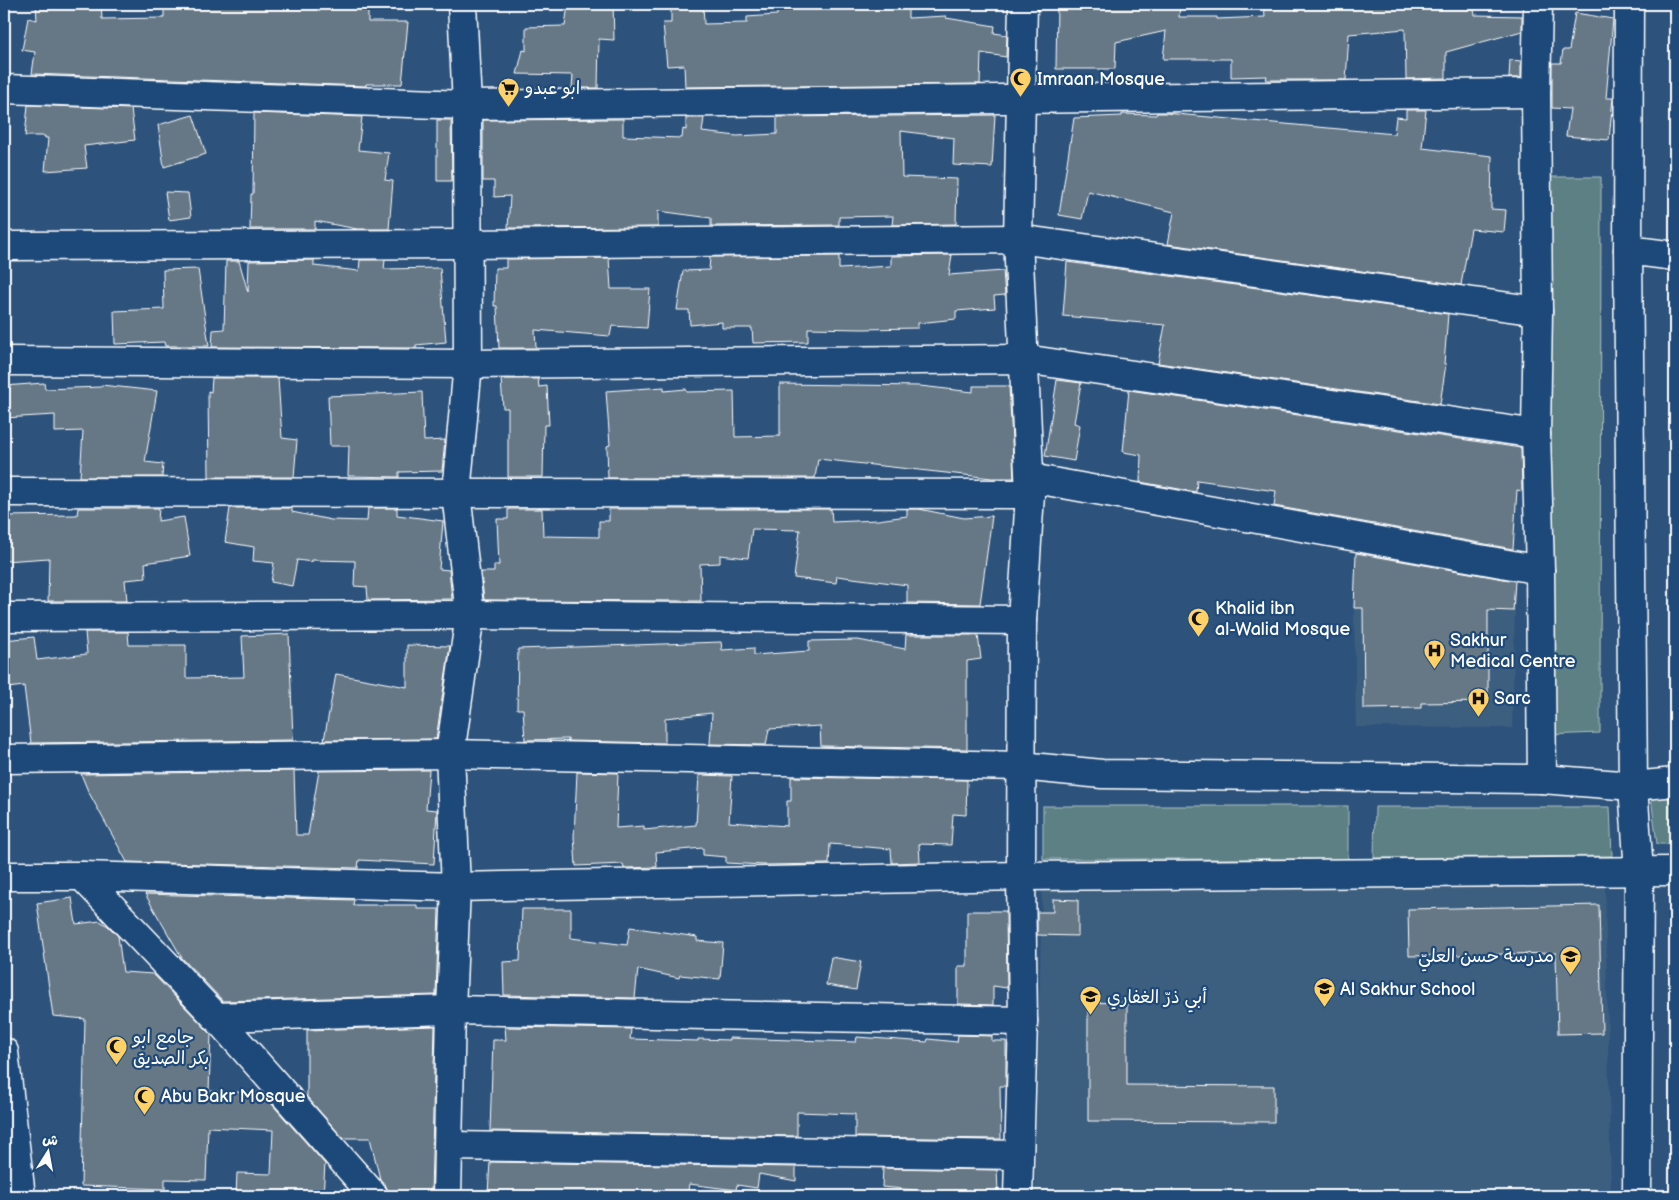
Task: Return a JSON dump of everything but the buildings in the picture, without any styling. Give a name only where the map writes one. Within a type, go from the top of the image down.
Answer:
[{"type":"street","points":[[447,1196],[456,887],[450,754],[470,615],[456,493],[468,364],[467,105],[462,4]]},
{"type":"street","points":[[1018,1196],[1023,1021],[1021,876],[1022,620],[1030,486],[1018,239],[1023,4]]},
{"type":"street","points":[[1538,4],[1536,93],[1538,311],[1536,434],[1540,570],[1542,779]]},
{"type":"street","points":[[1629,4],[1628,250],[1633,786],[1639,872],[1637,1196]]},
{"type":"street","points":[[4,89],[467,105],[1536,93]]},
{"type":"street","points":[[4,246],[1018,239],[1538,311]]},
{"type":"street","points":[[1628,250],[1675,256]]},
{"type":"street","points":[[4,361],[468,364],[1024,359],[1536,434]]},
{"type":"street","points":[[4,492],[456,493],[1030,486],[1540,570]]},
{"type":"street","points":[[4,617],[470,615],[1022,620]]},
{"type":"street","points":[[4,759],[450,754],[1021,766],[1102,774],[1542,779],[1633,786],[1675,782]]},
{"type":"street","points":[[4,876],[82,876],[456,887],[1021,876],[1639,872],[1675,870]]},
{"type":"street","points":[[82,876],[216,1017],[374,1196]]},
{"type":"street","points":[[216,1017],[451,1010],[1023,1021]]},
{"type":"street","points":[[4,1052],[21,1196]]},
{"type":"street","points":[[449,1146],[1018,1155]]},
{"type":"shaded area","name":"Sakhur Medical Centre","points":[[1356,549],[1516,566],[1512,728],[1356,727],[1354,608]]},
{"type":"shaded area","name":"Al Sakhur School","points":[[1605,886],[1611,1196],[1035,1196],[1042,889]]},
{"type":"green space","points":[[1549,177],[1601,177],[1600,733],[1547,735]]},
{"type":"green space","points":[[1651,797],[1675,798],[1675,844],[1657,844]]},
{"type":"green space","points":[[1043,806],[1348,806],[1348,859],[1043,859]]},
{"type":"green space","points":[[1375,807],[1610,807],[1612,856],[1374,858]]},
{"type":"place","name":"Imraan Mosque","points":[[1021,98]]},
{"type":"place","name":"ابو عبدو","points":[[509,107]]},
{"type":"place","name":"Khalid ibn al-Walid Mosque","points":[[1199,637]]},
{"type":"place","name":"Sakhur Medical Centre","points":[[1434,669]]},
{"type":"place","name":"Sarc","points":[[1478,717]]},
{"type":"place","name":"مدرسة حسن العليّ","points":[[1570,975]]},
{"type":"place","name":"Al Sakhur School","points":[[1324,1008]]},
{"type":"place","name":"أبي ذرّ الغفاري","points":[[1091,1016]]},
{"type":"place","name":"جامع ابو بكر الصديق","points":[[117,1066]]},
{"type":"place","name":"Abu Bakr Mosque","points":[[145,1115]]}]
